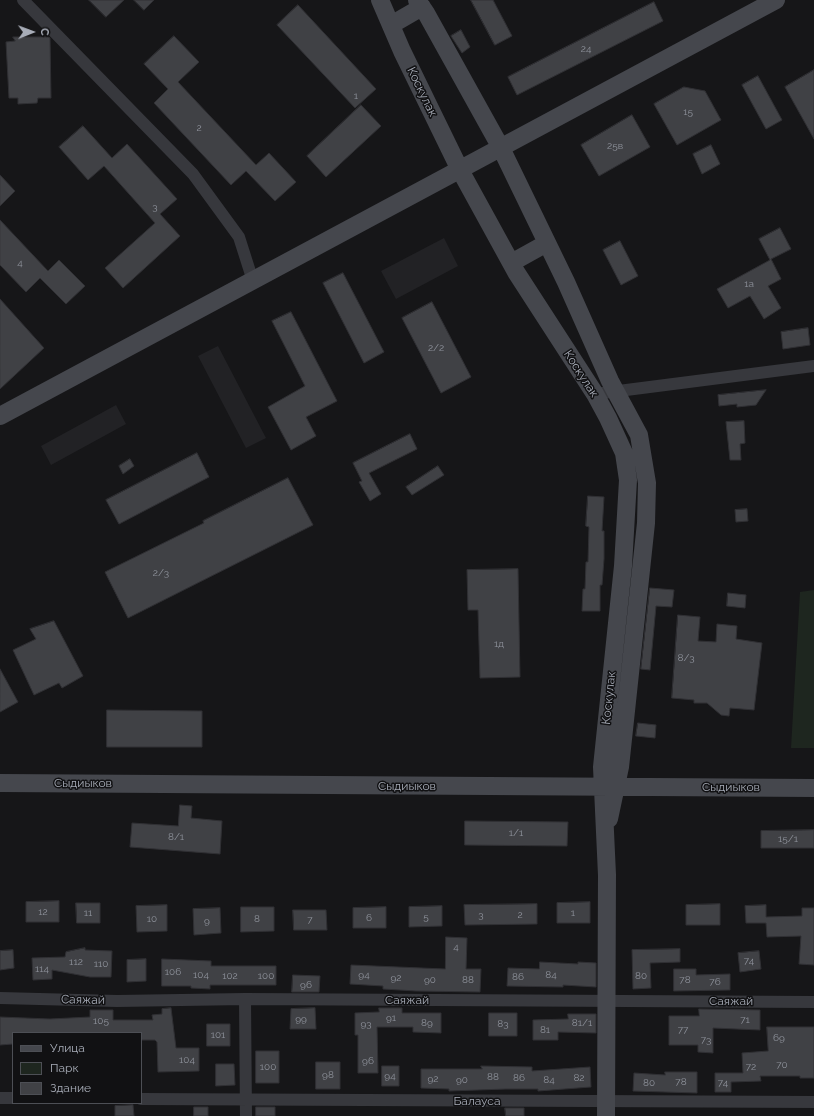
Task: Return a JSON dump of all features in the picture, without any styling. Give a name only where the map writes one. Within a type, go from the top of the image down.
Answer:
[{"type":"street","points":[[23,0],[193,174],[239,237],[253,281]]},
{"type":"street","name":"Коскулак","points":[[380,0],[390,25],[460,170],[511,263],[595,394],[624,453],[628,480],[623,566],[602,767],[609,788]]},
{"type":"street","points":[[0,416],[776,0]]},
{"type":"street","points":[[390,25],[419,4]]},
{"type":"street","name":"Коскулак","points":[[419,4],[501,148],[616,391],[639,434],[647,483],[646,524],[609,788]]},
{"type":"street","points":[[511,263],[547,243]]},
{"type":"street","points":[[595,394],[814,366]]},
{"type":"street","name":"Сыдиыков","points":[[0,783],[609,788],[814,788]]},
{"type":"street","points":[[606,1109],[606,862],[609,788]]},
{"type":"street","name":"Саяжай","points":[[0,998],[117,1000],[245,999],[814,1002]]},
{"type":"street","points":[[245,999],[246,1116]]},
{"type":"street","points":[[0,1098],[12,1098]]},
{"type":"street","name":"Балауса","points":[[142,1099],[245,1100],[606,1109],[814,1102]]},
{"type":"shaded area","points":[[444,238],[458,266],[396,299],[381,271]]},
{"type":"shaded area","points":[[218,346],[266,438],[246,448],[198,356]]},
{"type":"shaded area","points":[[116,405],[126,424],[51,465],[41,446]]},
{"type":"green space","points":[[814,590],[814,748],[791,748],[800,592]]},
{"type":"building","points":[[89,0],[124,0],[106,17]]},
{"type":"building","points":[[134,0],[154,0],[144,10]]},
{"type":"building","points":[[471,0],[493,0],[512,36],[495,45]]},
{"type":"building","points":[[654,2],[663,21],[517,95],[508,77]]},
{"type":"building","points":[[298,5],[376,89],[355,108],[277,25]]},
{"type":"building","points":[[461,30],[470,47],[462,53],[451,36]]},
{"type":"building","points":[[174,36],[199,62],[178,82],[256,165],[269,153],[296,182],[275,201],[246,171],[231,185],[154,103],[168,89],[144,64]]},
{"type":"building","points":[[13,37],[50,38],[51,98],[38,98],[37,103],[18,104],[18,98],[9,98],[6,42],[15,41]]},
{"type":"building","points":[[814,70],[814,139],[785,87]]},
{"type":"building","points":[[758,76],[782,120],[766,129],[742,85]]},
{"type":"building","points":[[684,87],[705,91],[721,120],[677,145],[654,104]]},
{"type":"building","points":[[361,105],[381,126],[326,177],[307,156]]},
{"type":"building","points":[[632,115],[650,147],[599,176],[581,145]]},
{"type":"building","points":[[83,126],[112,158],[127,144],[177,199],[160,214],[180,236],[123,288],[105,268],[155,223],[104,166],[88,180],[59,147]]},
{"type":"building","points":[[711,145],[720,164],[702,174],[693,154]]},
{"type":"building","points":[[0,175],[15,191],[0,206]]},
{"type":"building","points":[[0,220],[48,271],[59,260],[85,286],[66,304],[40,278],[26,292],[0,265]]},
{"type":"building","points":[[780,228],[791,249],[771,259],[781,279],[768,286],[781,308],[764,319],[750,296],[728,308],[717,289],[770,260],[759,239]]},
{"type":"building","points":[[620,241],[638,276],[621,285],[603,250]]},
{"type":"building","points":[[343,273],[384,352],[364,363],[323,283]]},
{"type":"building","points":[[0,299],[44,348],[0,389]]},
{"type":"building","points":[[432,302],[471,377],[441,393],[402,318]]},
{"type":"building","points":[[291,312],[337,401],[306,417],[316,436],[291,450],[268,407],[305,386],[272,321]]},
{"type":"building","points":[[808,328],[810,345],[783,349],[781,332]]},
{"type":"building","points":[[766,390],[756,405],[737,407],[737,404],[719,406],[718,395]]},
{"type":"building","points":[[744,421],[745,443],[740,444],[741,460],[730,460],[726,422]]},
{"type":"building","points":[[410,434],[417,449],[369,473],[381,494],[370,501],[359,482],[362,481],[353,463]]},
{"type":"building","points":[[197,453],[209,477],[119,524],[106,500]]},
{"type":"building","points":[[130,459],[134,466],[123,474],[119,466]]},
{"type":"building","points":[[438,466],[444,475],[412,495],[406,487]]},
{"type":"building","points":[[288,478],[313,525],[128,618],[105,572],[204,523],[203,521]]},
{"type":"building","points":[[588,496],[604,497],[602,531],[604,531],[604,559],[602,585],[600,585],[600,611],[582,611],[583,589],[585,589],[586,562],[588,562],[589,527],[586,526]]},
{"type":"building","points":[[747,509],[748,521],[736,522],[735,510]]},
{"type":"building","points":[[518,569],[520,677],[480,678],[478,610],[468,610],[467,570]]},
{"type":"building","points":[[650,588],[674,590],[672,607],[656,606],[650,670],[641,669]]},
{"type":"building","points":[[728,593],[746,595],[745,608],[727,606]]},
{"type":"building","points":[[678,615],[700,617],[698,641],[716,642],[717,624],[737,626],[736,639],[762,643],[754,710],[730,708],[729,716],[721,715],[707,703],[694,703],[694,700],[672,698]]},
{"type":"building","points":[[54,621],[83,676],[62,688],[59,683],[34,695],[13,650],[36,639],[30,629]]},
{"type":"building","points":[[0,669],[18,702],[0,712]]},
{"type":"building","points":[[107,710],[202,711],[202,747],[107,747]]},
{"type":"building","points":[[638,723],[656,725],[655,738],[636,736]]},
{"type":"building","points":[[180,805],[192,806],[191,818],[222,821],[220,854],[130,847],[132,823],[178,826]]},
{"type":"building","points":[[465,821],[568,822],[567,846],[465,845]]},
{"type":"building","points":[[814,830],[814,848],[761,848],[761,831]]},
{"type":"building","points":[[59,901],[59,922],[26,922],[26,902]]},
{"type":"building","points":[[590,902],[590,923],[557,923],[557,903]]},
{"type":"building","points":[[76,903],[100,903],[100,923],[77,923]]},
{"type":"building","points":[[537,904],[537,924],[465,925],[464,905]]},
{"type":"building","points":[[720,904],[720,925],[686,925],[686,905]]},
{"type":"building","points":[[167,905],[167,931],[137,932],[136,906]]},
{"type":"building","points":[[766,905],[766,917],[802,916],[802,908],[814,908],[814,965],[799,964],[801,936],[767,937],[766,923],[746,923],[745,906]]},
{"type":"building","points":[[442,906],[442,926],[409,927],[409,907]]},
{"type":"building","points":[[241,907],[274,907],[274,931],[241,932]]},
{"type":"building","points":[[386,907],[386,928],[353,928],[353,908]]},
{"type":"building","points":[[220,908],[221,933],[194,935],[193,909]]},
{"type":"building","points":[[293,910],[326,910],[327,930],[294,930]]},
{"type":"building","points":[[446,937],[467,938],[466,969],[481,969],[480,992],[383,989],[383,986],[350,984],[351,965],[445,969]]},
{"type":"building","points":[[85,948],[85,950],[112,951],[111,977],[90,977],[52,970],[52,979],[33,980],[32,958],[65,957],[66,952]]},
{"type":"building","points":[[680,949],[680,962],[650,963],[651,988],[633,989],[632,950]]},
{"type":"building","points":[[13,950],[14,968],[0,970],[0,951]]},
{"type":"building","points":[[759,951],[761,969],[740,972],[738,953]]},
{"type":"building","points":[[146,959],[146,981],[127,982],[127,960]]},
{"type":"building","points":[[162,959],[211,961],[211,966],[276,966],[276,985],[210,985],[210,989],[191,988],[191,986],[162,986]]},
{"type":"building","points":[[540,962],[578,964],[578,962],[596,963],[596,987],[563,985],[563,987],[507,986],[508,968],[539,969]]},
{"type":"building","points":[[674,969],[696,969],[696,975],[730,974],[730,990],[674,991]]},
{"type":"building","points":[[293,975],[320,976],[319,992],[292,992]]},
{"type":"building","points":[[171,1008],[176,1048],[199,1048],[199,1071],[158,1072],[157,1042],[155,1040],[142,1040],[142,1032],[12,1032],[12,1044],[0,1045],[0,1017],[50,1019],[90,1017],[90,1010],[113,1010],[113,1020],[153,1020],[152,1015],[162,1014],[162,1009]]},
{"type":"building","points":[[315,1008],[316,1029],[290,1029],[291,1009]]},
{"type":"building","points":[[379,1008],[402,1008],[402,1013],[441,1013],[441,1033],[413,1032],[413,1027],[377,1027],[378,1073],[358,1073],[358,1035],[355,1035],[355,1013],[379,1012]]},
{"type":"building","points":[[699,1009],[760,1010],[760,1030],[713,1028],[713,1053],[698,1052],[698,1045],[669,1045],[669,1016],[699,1016]]},
{"type":"building","points":[[489,1013],[517,1013],[517,1036],[489,1036]]},
{"type":"building","points":[[568,1014],[596,1014],[596,1033],[558,1032],[558,1040],[533,1040],[533,1020],[568,1019]]},
{"type":"building","points":[[207,1024],[230,1024],[230,1046],[207,1046]]},
{"type":"building","points":[[767,1027],[814,1027],[814,1078],[800,1078],[800,1076],[760,1076],[761,1081],[731,1082],[731,1092],[715,1092],[715,1073],[743,1073],[742,1053],[768,1051]]},
{"type":"building","points":[[256,1051],[279,1051],[279,1083],[256,1083]]},
{"type":"building","points":[[316,1062],[340,1062],[340,1089],[316,1089]]},
{"type":"building","points":[[216,1064],[234,1064],[235,1085],[216,1086]]},
{"type":"building","points":[[382,1066],[399,1066],[399,1086],[382,1086]]},
{"type":"building","points":[[481,1066],[532,1067],[532,1071],[590,1067],[591,1087],[538,1091],[538,1089],[506,1089],[449,1091],[449,1089],[421,1088],[421,1069],[482,1069]]},
{"type":"building","points":[[665,1072],[697,1072],[697,1093],[633,1091],[634,1073],[665,1075]]},
{"type":"building","points":[[133,1105],[134,1116],[115,1116],[115,1106]]},
{"type":"building","points":[[194,1107],[208,1107],[208,1116],[194,1116]]},
{"type":"building","points":[[256,1107],[275,1107],[275,1116],[256,1116]]},
{"type":"building","points":[[505,1108],[524,1108],[524,1116],[506,1116]]}]
